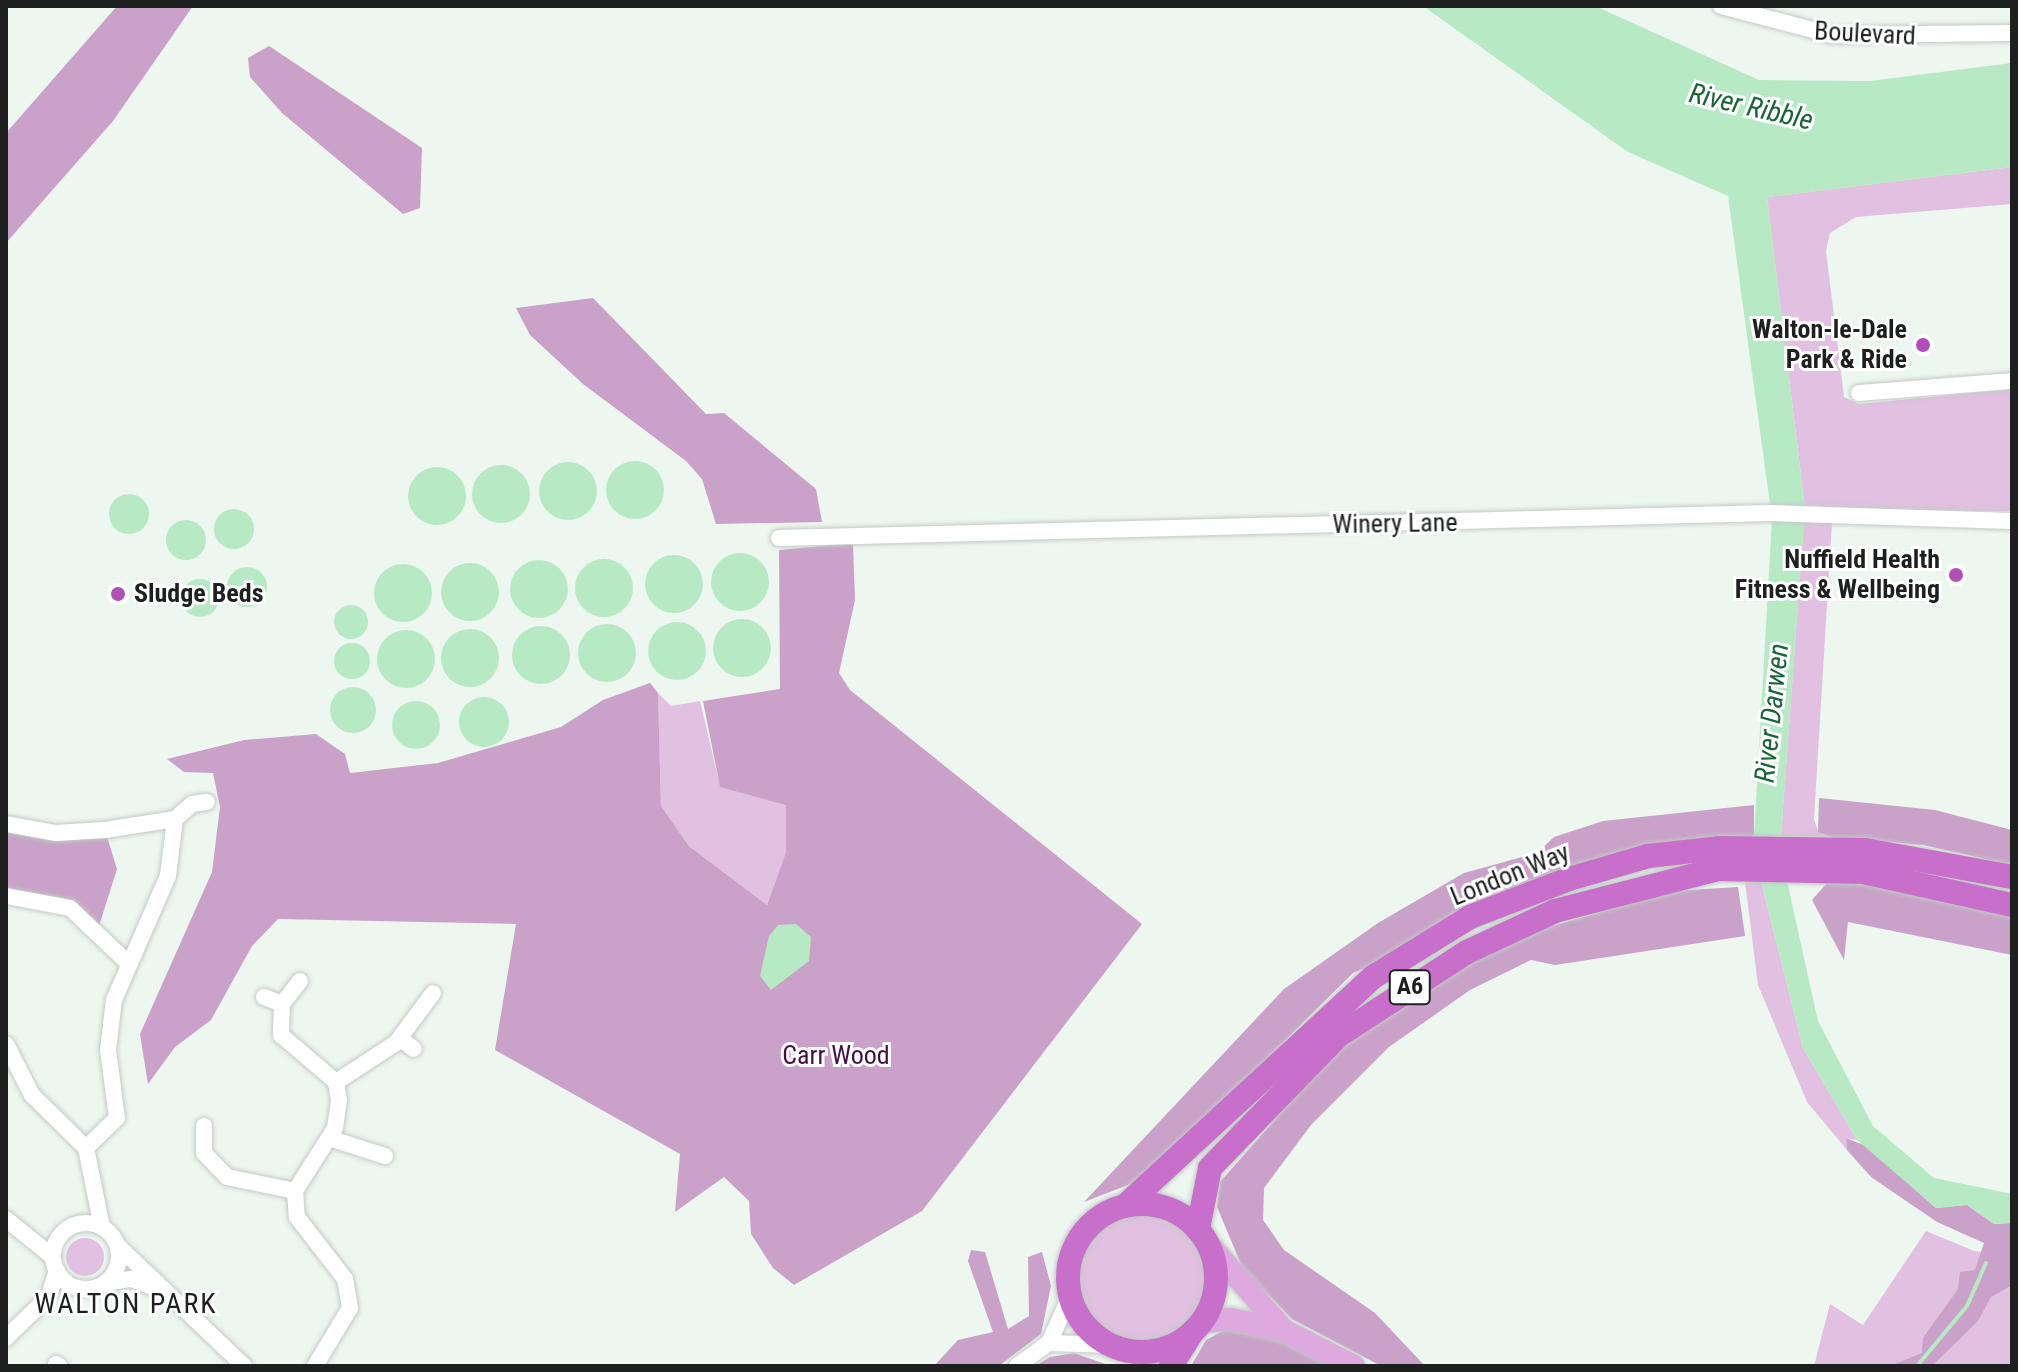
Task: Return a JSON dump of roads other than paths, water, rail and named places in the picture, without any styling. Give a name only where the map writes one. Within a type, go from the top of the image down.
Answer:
[{"type":"highway","name":"London Way","points":[[1204,1238],[1210,1168],[1338,1036],[1385,1003],[1555,911],[1719,858]]},
{"type":"highway","name":"London Way","points":[[1126,1205],[1373,977],[1470,917],[1635,860],[1864,861],[2012,877]]},
{"type":"highway","name":"London Way","points":[[1864,861],[2012,905]]},
{"type":"highway","points":[[1126,1205],[1166,1207],[1204,1238]]},
{"type":"highway","name":"A6","points":[[1070,1296],[1079,1239],[1126,1205]]},
{"type":"highway","name":"A6","points":[[1171,1366],[1197,1328],[1216,1285],[1204,1238]]},
{"type":"highway","points":[[1070,1296],[1078,1316],[1117,1353],[1157,1351],[1197,1328]]},
{"type":"main road","points":[[1204,1238],[1285,1331]]},
{"type":"main road","points":[[1197,1328],[1231,1319],[1285,1331],[1354,1366]]},
{"type":"street","name":"Boulevard","points":[[1721,6],[1832,35],[2012,33]]},
{"type":"street","points":[[1859,393],[2012,381]]},
{"type":"street","name":"Winery Lane","points":[[779,538],[1774,513],[2012,521]]},
{"type":"street","points":[[6,824],[56,833],[175,819],[207,802]]},
{"type":"street","points":[[86,1148],[117,1118],[108,1050],[128,963],[168,876],[175,819]]},
{"type":"street","points":[[6,896],[70,908],[128,963]]},
{"type":"street","points":[[300,981],[282,1004],[284,1043],[336,1082],[339,1117],[295,1191],[297,1217],[348,1290],[349,1317],[315,1366]]},
{"type":"street","points":[[336,1082],[407,1044],[410,1016],[433,993]]},
{"type":"street","points":[[264,997],[282,1004]]},
{"type":"street","points":[[6,1046],[32,1095],[86,1148],[98,1184],[102,1227],[244,1366]]},
{"type":"street","points":[[204,1126],[204,1153],[227,1177],[295,1191]]},
{"type":"street","points":[[329,1138],[385,1156]]},
{"type":"street","points":[[6,1218],[60,1234],[78,1224],[98,1184]]},
{"type":"street","points":[[6,1218],[55,1264],[73,1286],[97,1286],[117,1268],[118,1246]]},
{"type":"street","points":[[78,1224],[102,1227]]},
{"type":"street","points":[[37,1311],[55,1264],[60,1234]]},
{"type":"street","points":[[6,1338],[37,1311],[97,1286],[131,1279],[168,1294]]},
{"type":"street","points":[[1017,1366],[1049,1343],[1070,1296]]},
{"type":"street","points":[[1049,1343],[1117,1353]]},
{"type":"water","points":[[1423,6],[1595,6],[1759,80],[1870,81],[2012,63],[2012,167],[1767,197],[1805,509],[1781,836],[1754,837],[1772,519],[1728,196],[1628,152]]},
{"type":"water","points":[[635,461],[646,463],[655,470],[662,479],[662,501],[655,510],[646,517],[635,519],[624,517],[615,510],[608,501],[606,490],[608,479],[615,470],[624,463]]},
{"type":"water","points":[[568,462],[579,464],[588,471],[595,480],[595,502],[588,511],[579,518],[568,520],[557,518],[548,511],[541,502],[539,491],[541,480],[548,471],[557,464]]},
{"type":"water","points":[[501,465],[512,467],[521,474],[528,483],[528,505],[521,514],[512,521],[501,523],[490,521],[481,514],[474,505],[472,494],[474,483],[481,474],[490,467]]},
{"type":"water","points":[[437,467],[448,469],[457,476],[464,485],[464,507],[457,516],[448,523],[437,525],[426,523],[417,516],[410,507],[408,496],[410,485],[417,476],[426,469]]},
{"type":"water","points":[[129,494],[143,500],[149,514],[143,528],[129,534],[115,528],[109,514],[115,500]]},
{"type":"water","points":[[234,509],[248,515],[254,529],[248,543],[234,549],[220,543],[214,529],[220,515]]},
{"type":"water","points":[[186,520],[200,526],[206,540],[200,554],[186,560],[172,554],[166,540],[172,526]]},
{"type":"water","points":[[740,553],[751,555],[760,562],[767,571],[767,593],[760,602],[751,609],[740,611],[729,609],[720,602],[713,593],[711,582],[713,571],[720,562],[729,555]]},
{"type":"water","points":[[674,555],[685,557],[694,564],[701,573],[701,595],[694,604],[685,611],[674,613],[663,611],[654,604],[647,595],[645,584],[647,573],[654,564],[663,557]]},
{"type":"water","points":[[604,559],[615,561],[624,568],[631,577],[631,599],[624,608],[615,615],[604,617],[593,615],[584,608],[577,599],[575,588],[577,577],[584,568],[593,561]]},
{"type":"water","points":[[539,560],[550,562],[559,569],[566,578],[566,600],[559,609],[550,616],[539,618],[528,616],[519,609],[512,600],[510,589],[512,578],[519,569],[528,562]]},
{"type":"water","points":[[470,563],[481,565],[490,572],[497,581],[497,603],[490,612],[481,619],[470,621],[459,619],[450,612],[443,603],[441,592],[443,581],[450,572],[459,565]]},
{"type":"water","points":[[403,564],[414,566],[423,573],[430,582],[430,604],[423,613],[414,620],[403,622],[392,620],[383,613],[376,604],[374,593],[376,582],[383,573],[392,566]]},
{"type":"water","points":[[247,567],[261,573],[267,587],[261,601],[247,607],[233,601],[227,587],[233,573]]},
{"type":"water","points":[[200,579],[214,584],[219,598],[214,612],[200,617],[186,612],[181,598],[186,584]]},
{"type":"water","points":[[351,605],[363,610],[368,622],[363,634],[351,639],[339,634],[334,622],[339,610]]},
{"type":"water","points":[[742,619],[753,621],[762,628],[769,637],[769,659],[762,668],[753,675],[742,677],[731,675],[722,668],[715,659],[713,648],[715,637],[722,628],[731,621]]},
{"type":"water","points":[[677,622],[688,624],[697,631],[704,640],[704,662],[697,671],[688,678],[677,680],[666,678],[657,671],[650,662],[648,651],[650,640],[657,631],[666,624]]},
{"type":"water","points":[[607,624],[618,626],[627,633],[634,642],[634,664],[627,673],[618,680],[607,682],[596,680],[587,673],[580,664],[578,653],[580,642],[587,633],[596,626]]},
{"type":"water","points":[[541,626],[552,628],[561,635],[568,644],[568,666],[561,675],[552,682],[541,684],[530,682],[521,675],[514,666],[512,655],[514,644],[521,635],[530,628]]},
{"type":"water","points":[[470,629],[481,631],[490,638],[497,647],[497,669],[490,678],[481,685],[470,687],[459,685],[450,678],[443,669],[441,658],[443,647],[450,638],[459,631]]},
{"type":"water","points":[[406,630],[417,632],[426,639],[433,648],[433,670],[426,679],[417,686],[406,688],[395,686],[386,679],[379,670],[377,659],[379,648],[386,639],[395,632]]},
{"type":"water","points":[[352,643],[364,649],[370,661],[364,673],[352,679],[340,673],[334,661],[340,649]]},
{"type":"water","points":[[353,687],[369,694],[376,710],[369,726],[353,733],[337,726],[330,710],[337,694]]},
{"type":"water","points":[[484,697],[501,705],[509,722],[501,739],[484,747],[467,739],[459,722],[467,705]]},
{"type":"water","points":[[416,701],[433,708],[440,725],[433,742],[416,749],[399,742],[392,725],[399,708]]},
{"type":"water","points":[[1761,881],[1787,881],[1818,1021],[1873,1126],[1934,1178],[2012,1194],[2012,1223],[1994,1224],[1967,1205],[1936,1208],[1857,1140],[1803,1048]]},
{"type":"water","points":[[796,924],[811,937],[809,961],[771,990],[760,976],[769,936],[778,925]]},
{"type":"waterway","points":[[1917,1366],[1967,1306],[1986,1263]]},
{"type":"place","name":"Walton-le-Dale Park & Ride","points":[[1923,345]]},
{"type":"place","name":"Nuffield Health Fitness & Wellbeing","points":[[1956,575]]},
{"type":"place","name":"Sludge Beds","points":[[118,594]]},
{"type":"district","name":"WALTON PARK","points":[[126,1304]]},
{"type":"water label","name":"River Ribble","points":[[1751,107]]},
{"type":"water label","name":"River Darwen","points":[[1772,713]]},
{"type":"park label","name":"Carr Wood","points":[[836,1056]]}]
